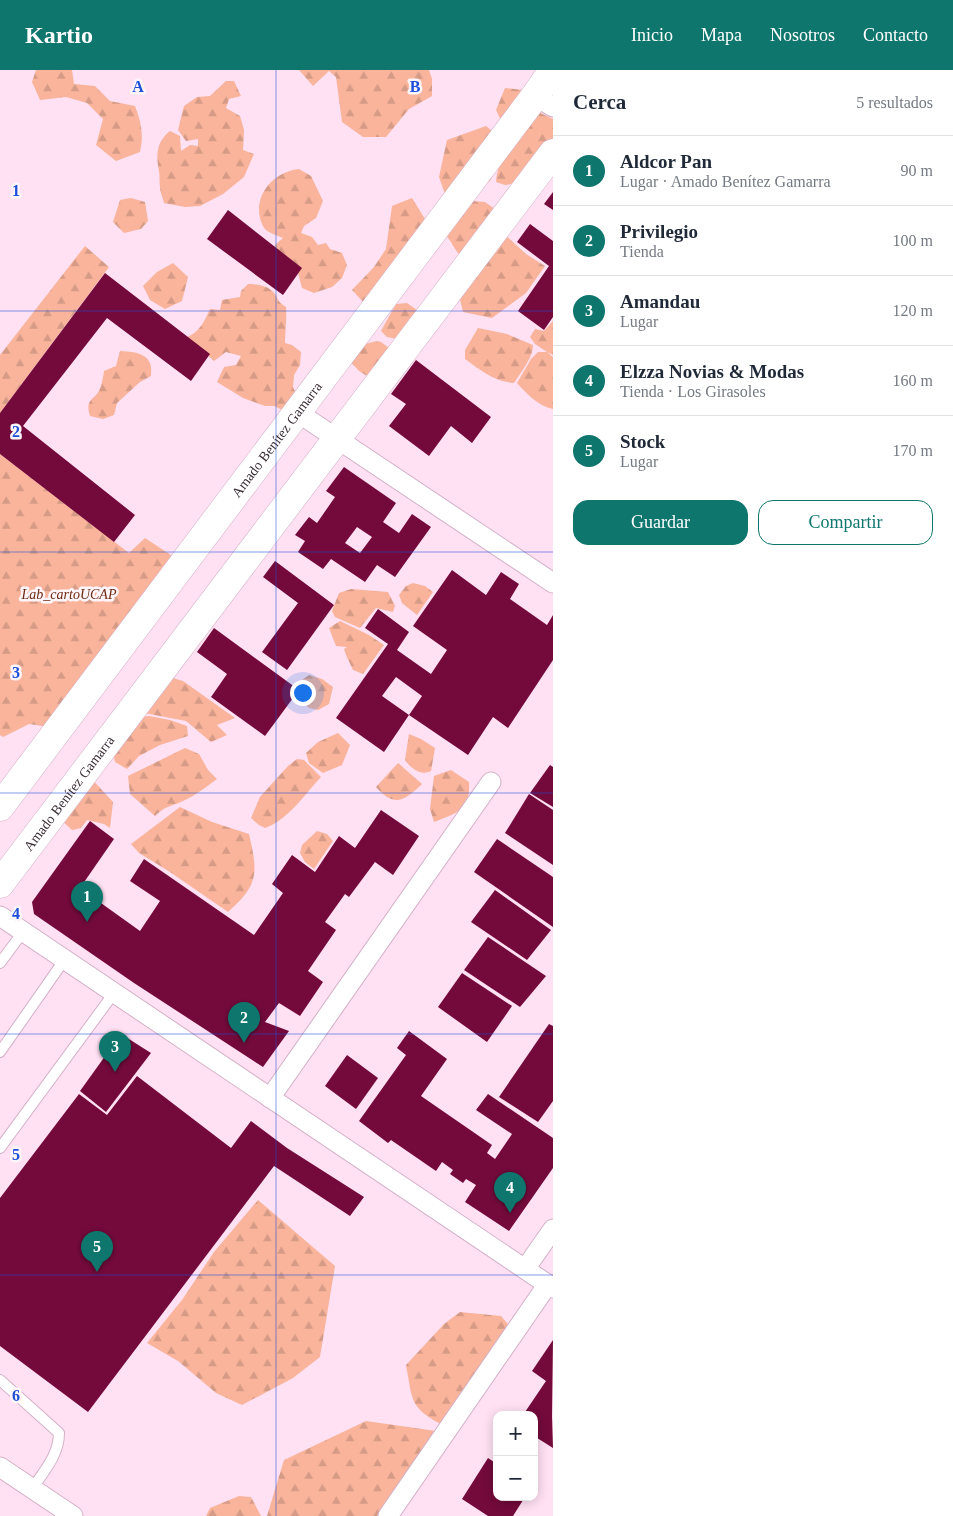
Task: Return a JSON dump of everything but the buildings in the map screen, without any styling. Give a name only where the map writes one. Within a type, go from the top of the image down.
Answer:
[{"type":"main road","name":"Amado Benítez Gamarra","points":[[0,807],[297,412],[544,102],[552,70]]},
{"type":"main road","name":"Amado Benítez Gamarra","points":[[0,884],[553,153]]},
{"type":"street","points":[[297,412],[553,583]]},
{"type":"street","points":[[270,1098],[491,782]]},
{"type":"street","points":[[0,916],[551,1286],[388,1516]]},
{"type":"street","points":[[525,1269],[553,1229]]},
{"type":"street","points":[[0,1467],[73,1516]]},
{"type":"lane","points":[[0,963],[23,932]]},
{"type":"lane","points":[[0,1052],[65,960]]},
{"type":"lane","points":[[0,1148],[114,993]]},
{"type":"lane","points":[[0,1380],[59,1433],[59,1444],[56,1453],[32,1489]]},
{"type":"green space","points":[[36,70],[72,70],[74,84],[95,86],[110,101],[135,106],[141,129],[140,152],[116,161],[96,145],[103,119],[87,103],[66,97],[40,100],[32,82]]},
{"type":"green space","points":[[299,70],[429,70],[432,79],[432,96],[409,109],[386,137],[363,137],[342,122],[336,77],[329,71],[313,86]]},
{"type":"green space","points":[[226,81],[234,81],[241,96],[229,99],[226,108],[240,116],[244,130],[243,150],[254,154],[244,177],[223,194],[200,206],[185,207],[164,203],[160,189],[157,160],[158,149],[162,140],[170,131],[180,136],[181,151],[190,145],[198,146],[198,139],[186,141],[178,130],[184,106],[197,97],[210,96]]},
{"type":"green space","points":[[505,88],[523,90],[507,133],[496,110]]},
{"type":"green space","points":[[534,110],[553,119],[553,149],[517,183],[505,185],[496,182],[505,152]]},
{"type":"green space","points":[[486,126],[508,144],[490,181],[469,198],[450,209],[439,177],[447,140]]},
{"type":"green space","points":[[299,169],[311,176],[323,201],[316,218],[304,226],[301,233],[312,237],[318,245],[326,243],[330,249],[342,253],[347,265],[342,278],[332,287],[314,293],[302,288],[298,273],[277,258],[275,245],[283,238],[265,229],[259,215],[262,195],[271,182],[284,173]]},
{"type":"green space","points":[[131,198],[145,202],[148,221],[141,229],[124,233],[113,222],[120,200]]},
{"type":"green space","points":[[412,198],[433,232],[367,306],[352,290],[374,267],[386,249],[392,206]]},
{"type":"green space","points":[[472,201],[485,202],[499,212],[460,255],[445,235]]},
{"type":"green space","points":[[502,232],[526,254],[545,266],[526,293],[492,318],[463,312],[458,291]]},
{"type":"green space","points":[[85,246],[109,267],[0,413],[0,355]]},
{"type":"green space","points":[[173,263],[188,277],[182,301],[165,309],[150,300],[143,286],[157,272]]},
{"type":"green space","points":[[248,284],[267,287],[286,307],[285,343],[292,345],[301,352],[300,365],[294,375],[293,387],[297,396],[287,412],[274,406],[265,406],[243,398],[217,382],[224,367],[236,365],[241,356],[226,352],[214,361],[187,337],[204,322],[210,309],[220,310],[222,300],[240,297],[241,291]]},
{"type":"green space","points":[[407,303],[421,313],[397,339],[387,337],[381,331],[396,304]]},
{"type":"green space","points":[[553,321],[553,355],[535,344],[530,337],[535,329],[544,331]]},
{"type":"green space","points":[[478,328],[507,334],[533,345],[529,360],[514,383],[494,378],[465,359],[465,350]]},
{"type":"green space","points":[[377,341],[389,348],[367,376],[359,371],[349,360],[357,346]]},
{"type":"green space","points":[[120,351],[133,352],[147,359],[150,363],[151,376],[140,382],[117,403],[114,415],[103,419],[90,416],[89,403],[99,391],[104,371],[116,366]]},
{"type":"green space","points":[[538,352],[547,352],[553,357],[553,409],[538,402],[517,383],[531,359]]},
{"type":"green space","name":"Lab_cartoUCAP","points":[[0,454],[129,553],[145,538],[183,563],[49,727],[29,724],[3,737],[0,735]]},
{"type":"green space","points":[[413,583],[425,586],[433,592],[417,615],[402,603],[399,595],[406,586]]},
{"type":"green space","points":[[351,589],[388,592],[395,606],[393,612],[376,608],[360,628],[335,617],[332,611],[339,593]]},
{"type":"green space","points":[[340,621],[369,635],[384,645],[363,674],[353,670],[344,649],[347,647],[336,646],[329,628]]},
{"type":"green space","points":[[309,675],[322,679],[333,687],[329,704],[318,710],[309,708],[301,700],[302,680]]},
{"type":"green space","points":[[173,678],[183,681],[235,718],[217,725],[227,735],[211,742],[186,721],[139,712]]},
{"type":"green space","points":[[149,716],[187,726],[188,736],[160,745],[139,756],[127,769],[115,762],[112,748],[134,718]]},
{"type":"green space","points":[[338,733],[350,745],[342,765],[323,773],[309,763],[306,753],[318,742]]},
{"type":"green space","points":[[409,734],[435,748],[431,771],[423,773],[416,771],[405,760]]},
{"type":"green space","points":[[185,748],[199,754],[208,770],[217,779],[201,791],[166,808],[155,816],[130,794],[128,776]]},
{"type":"green space","points":[[297,759],[304,760],[321,777],[289,813],[265,828],[259,825],[251,818],[260,797],[288,766]]},
{"type":"green space","points":[[398,763],[422,784],[405,798],[394,800],[383,794],[376,787]]},
{"type":"green space","points":[[451,770],[469,782],[468,799],[465,805],[456,813],[434,822],[430,809],[434,776]]},
{"type":"green space","points":[[89,776],[113,802],[110,828],[104,824],[87,820],[81,828],[72,830],[61,820]]},
{"type":"green space","points":[[180,807],[212,822],[249,834],[254,859],[254,878],[246,894],[228,912],[139,853],[131,844]]},
{"type":"green space","points":[[317,831],[327,834],[333,841],[314,869],[305,862],[300,853],[302,845]]},
{"type":"green space","points":[[258,1200],[335,1266],[320,1357],[293,1378],[242,1405],[216,1393],[178,1361],[147,1343],[182,1300],[214,1252]]},
{"type":"green space","points":[[460,1312],[501,1316],[511,1328],[444,1426],[424,1414],[414,1402],[406,1365],[444,1324]]},
{"type":"green space","points":[[366,1421],[436,1431],[377,1516],[267,1516],[284,1460]]},
{"type":"green space","points":[[239,1496],[251,1497],[261,1516],[206,1516],[210,1508]]},
{"type":"place","name":"Aldcor Pan","points":[[87,922]]},
{"type":"place","name":"Privilegio","points":[[244,1043]]},
{"type":"place","name":"Amandau","points":[[115,1072]]},
{"type":"place","name":"Elzza Novias & Modas","points":[[510,1213]]},
{"type":"place","name":"Stock","points":[[97,1272]]}]
